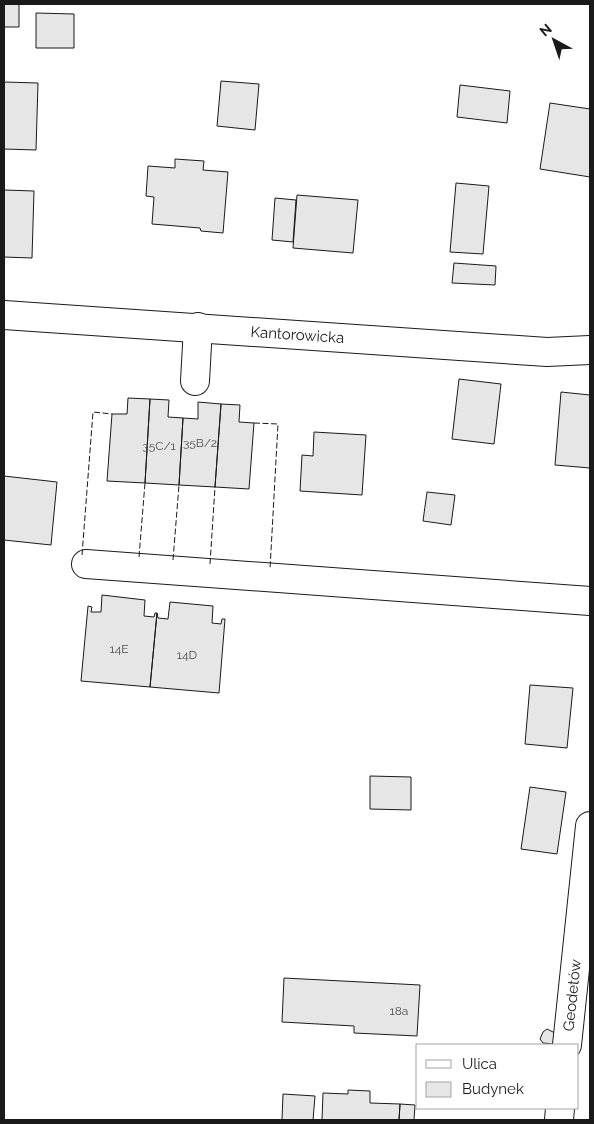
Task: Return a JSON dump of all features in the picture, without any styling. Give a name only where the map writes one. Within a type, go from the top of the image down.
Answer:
[{"type":"street","name":"Kantorowicka","points":[[4,315],[547,352],[590,350]]},
{"type":"street","points":[[195,381],[198,327]]},
{"type":"street","points":[[86,564],[590,600]]},
{"type":"street","name":"Geodetów","points":[[567,1044],[590,826]]},
{"type":"building","points":[[4,4],[19,4],[19,27],[4,27]]},
{"type":"building","points":[[36,13],[74,14],[74,48],[36,48]]},
{"type":"building","points":[[221,81],[259,84],[255,130],[217,126]]},
{"type":"building","points":[[4,82],[38,83],[36,150],[4,149]]},
{"type":"building","points":[[460,85],[510,91],[507,123],[457,117]]},
{"type":"building","points":[[550,103],[590,109],[590,177],[540,169]]},
{"type":"building","points":[[175,159],[204,161],[203,170],[228,172],[223,233],[201,231],[200,228],[152,224],[154,197],[146,196],[148,166],[175,168]]},
{"type":"building","points":[[456,183],[489,186],[483,254],[450,252]]},
{"type":"building","points":[[4,190],[34,191],[32,258],[4,257]]},
{"type":"building","points":[[297,195],[358,200],[353,253],[293,248]]},
{"type":"building","points":[[275,198],[296,200],[293,242],[272,240]]},
{"type":"building","points":[[454,263],[496,266],[495,285],[452,283]]},
{"type":"building","points":[[459,379],[501,384],[494,444],[452,439]]},
{"type":"building","points":[[561,392],[590,395],[590,468],[555,465]]},
{"type":"building","points":[[128,398],[150,399],[145,483],[107,481],[112,414],[127,414]]},
{"type":"building","points":[[150,399],[169,400],[168,417],[183,418],[179,485],[145,483]]},
{"type":"building","points":[[198,402],[221,404],[215,487],[179,485],[183,418],[198,419]]},
{"type":"building","points":[[221,404],[240,405],[239,422],[254,423],[249,489],[215,487]]},
{"type":"building","points":[[314,432],[366,435],[362,495],[300,491],[302,455],[313,456]]},
{"type":"building","points":[[4,476],[57,482],[51,545],[4,540]]},
{"type":"building","points":[[427,492],[455,495],[451,525],[423,521]]},
{"type":"building","points":[[102,595],[145,600],[144,616],[154,617],[155,613],[157,613],[150,687],[81,681],[88,606],[92,607],[91,612],[101,612]]},
{"type":"building","points":[[170,602],[213,606],[212,623],[221,624],[222,619],[225,619],[219,693],[150,687],[157,613],[158,618],[168,619]]},
{"type":"building","points":[[530,685],[573,688],[567,748],[525,744]]},
{"type":"building","points":[[370,776],[411,777],[411,810],[370,809]]},
{"type":"building","points":[[530,787],[566,792],[557,854],[521,849]]},
{"type":"building","points":[[284,978],[420,985],[417,1036],[354,1033],[354,1026],[282,1022]]},
{"type":"building","points":[[547,1029],[555,1033],[553,1044],[543,1043],[540,1039],[543,1032]]},
{"type":"building","points":[[348,1090],[370,1091],[370,1103],[400,1104],[399,1120],[322,1120],[323,1093],[348,1094]]},
{"type":"building","points":[[283,1094],[315,1096],[313,1120],[282,1120]]},
{"type":"building","points":[[400,1104],[415,1105],[414,1120],[399,1120]]},
{"type":"fence","points":[[82,555],[93,412],[112,414]]},
{"type":"fence","points":[[254,423],[278,424],[270,569]]},
{"type":"fence","points":[[139,557],[145,483]]},
{"type":"fence","points":[[173,560],[179,485]]},
{"type":"fence","points":[[210,564],[215,487]]}]
